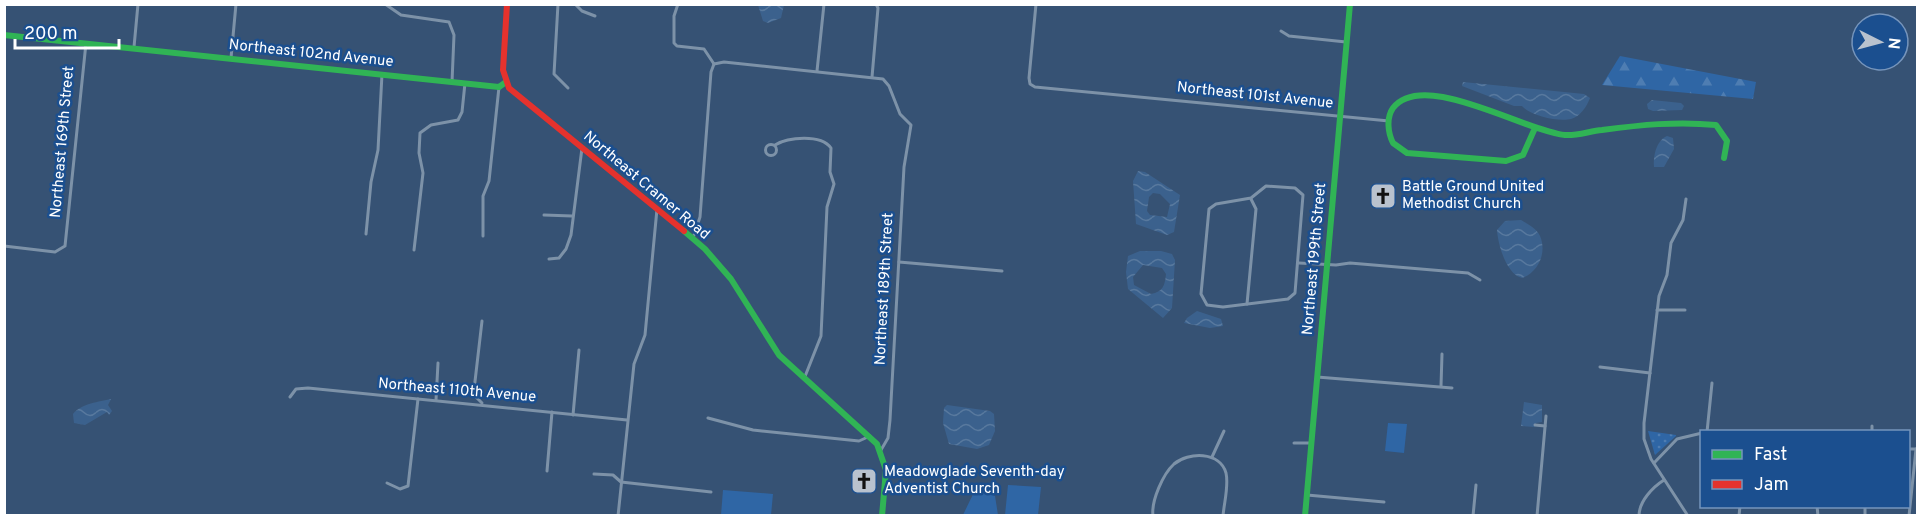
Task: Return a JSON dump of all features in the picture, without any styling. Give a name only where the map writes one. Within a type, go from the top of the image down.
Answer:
[{"type":"street","points":[[134,47],[138,4]]},
{"type":"street","points":[[231,58],[236,4]]},
{"type":"street","points":[[385,4],[395,13],[443,19],[453,27],[452,81]]},
{"type":"street","points":[[483,236],[483,196],[489,181],[499,87],[506,82],[503,70],[507,4]]},
{"type":"street","points":[[558,4],[554,74],[568,88]]},
{"type":"street","points":[[575,4],[582,11],[595,16]]},
{"type":"street","points":[[678,4],[672,37],[676,46],[704,49],[714,64]]},
{"type":"street","points":[[714,64],[724,62],[874,77],[878,8],[876,4]]},
{"type":"street","name":"Northeast 101st Avenue","points":[[1036,4],[1029,78],[1033,86],[1389,121]]},
{"type":"street","name":"Northeast 199th Street","points":[[1305,516],[1350,4]]},
{"type":"street","points":[[816,71],[823,7]]},
{"type":"street","points":[[1281,31],[1289,36],[1346,42]]},
{"type":"street","name":"Northeast 102nd Avenue","points":[[4,35],[499,87]]},
{"type":"street","name":"Northeast 169th Street","points":[[4,246],[55,252],[61,250],[66,243],[86,43]]},
{"type":"street","points":[[693,238],[700,217],[711,72],[714,64]]},
{"type":"street","points":[[366,234],[371,182],[378,150],[382,74]]},
{"type":"street","name":"Northeast 189th Street","points":[[874,77],[883,79],[889,86],[898,110],[912,127],[904,167],[890,420],[888,438],[881,450],[886,470],[882,516]]},
{"type":"street","name":"Northeast Cramer Road","points":[[506,82],[518,97],[693,238],[731,279],[778,355],[870,436],[881,450]]},
{"type":"street","points":[[414,250],[423,173],[419,153],[420,133],[431,125],[458,120],[462,112],[465,83]]},
{"type":"street","points":[[1535,128],[1526,153],[1517,159],[1506,161],[1403,152],[1391,139],[1389,121],[1392,107],[1398,99],[1406,94],[1425,94],[1455,100],[1535,128],[1566,135],[1691,122],[1716,125],[1727,141],[1724,158]]},
{"type":"street","points":[[774,145],[803,138],[827,143],[831,148],[830,172],[834,184],[827,207],[821,336],[804,379]]},
{"type":"street","points":[[549,259],[559,258],[566,249],[571,235],[582,148]]},
{"type":"street","points":[[1266,186],[1295,188],[1303,195],[1294,296],[1288,299],[1214,307],[1204,303],[1201,294],[1209,209],[1216,204],[1251,198],[1266,186]]},
{"type":"street","points":[[1247,304],[1256,209],[1251,198]]},
{"type":"street","points":[[1686,200],[1683,220],[1670,246],[1667,275],[1660,291],[1644,434],[1653,463],[1688,516]]},
{"type":"street","points":[[618,516],[634,364],[645,335],[657,209]]},
{"type":"street","points":[[544,215],[572,216]]},
{"type":"street","points":[[899,262],[1002,272]]},
{"type":"street","points":[[1298,262],[1327,265],[1350,263],[1468,273],[1480,280]]},
{"type":"street","points":[[1657,310],[1685,310]]},
{"type":"street","points":[[482,321],[474,390],[477,400],[483,404]]},
{"type":"street","points":[[573,415],[579,350]]},
{"type":"street","points":[[1441,387],[1443,354]]},
{"type":"street","points":[[436,400],[438,363]]},
{"type":"street","points":[[1600,367],[1650,373]]},
{"type":"street","points":[[1317,377],[1452,388]]},
{"type":"street","points":[[1707,430],[1712,383]]},
{"type":"street","name":"Northeast 110th Avenue","points":[[290,398],[299,388],[483,404],[627,420]]},
{"type":"street","points":[[387,483],[400,489],[408,486],[418,399]]},
{"type":"street","points":[[547,471],[552,412]]},
{"type":"street","points":[[1537,516],[1546,417]]},
{"type":"street","points":[[708,418],[753,430],[859,441],[870,436]]},
{"type":"street","points":[[1535,425],[1545,426]]},
{"type":"street","points":[[1212,457],[1224,431]]},
{"type":"street","points":[[1653,463],[1677,439],[1700,433]]},
{"type":"street","points":[[1294,443],[1311,443]]},
{"type":"street","points":[[1910,508],[1917,449]]},
{"type":"street","points":[[1153,516],[1155,500],[1174,464],[1187,458],[1212,457],[1226,471],[1223,516]]},
{"type":"street","points":[[594,474],[613,475],[621,482],[711,492]]},
{"type":"street","points":[[1639,514],[1652,490],[1664,480]]},
{"type":"street","points":[[1473,516],[1476,486]]},
{"type":"street","points":[[1307,495],[1384,502]]},
{"type":"green space","points":[[1620,56],[1756,82],[1753,99],[1602,85]]},
{"type":"green space","points":[[1388,423],[1407,424],[1404,453],[1385,451]]},
{"type":"green space","points":[[1648,431],[1676,435],[1676,436],[1655,455]]},
{"type":"green space","points":[[1008,485],[1041,487],[1038,515],[1005,515]]},
{"type":"green space","points":[[976,488],[995,496],[998,515],[963,515]]},
{"type":"green space","points":[[723,490],[773,494],[771,515],[721,515]]},
{"type":"water","points":[[758,4],[784,5],[781,18],[768,23],[763,21]]},
{"type":"water","points":[[1463,82],[1584,94],[1590,98],[1583,111],[1574,118],[1552,119],[1531,113],[1522,106],[1514,106],[1462,86]]},
{"type":"water","points":[[1652,100],[1681,103],[1684,106],[1682,110],[1653,111],[1648,109],[1647,104]]},
{"type":"water","points":[[1667,136],[1673,138],[1674,149],[1664,167],[1654,167],[1656,149],[1660,141]]},
{"type":"water","points":[[1138,171],[1145,172],[1180,195],[1174,232],[1167,235],[1136,224],[1133,181]],"holes":[[[1153,193],[1160,194],[1170,204],[1167,217],[1150,215],[1147,211],[1149,197]]]},
{"type":"water","points":[[1521,220],[1539,233],[1543,248],[1537,266],[1522,278],[1511,271],[1507,265],[1497,230],[1505,221]]},
{"type":"water","points":[[1140,251],[1161,251],[1172,254],[1175,260],[1172,308],[1163,318],[1128,289],[1126,272],[1128,256]],"holes":[[[1143,265],[1162,268],[1166,278],[1163,287],[1158,292],[1151,294],[1134,285],[1133,277]]]},
{"type":"water","points":[[1197,311],[1221,319],[1223,326],[1210,328],[1184,323]]},
{"type":"water","points":[[111,399],[108,405],[112,411],[109,415],[107,412],[85,425],[74,423],[73,414],[81,407]]},
{"type":"water","points":[[1524,402],[1542,405],[1542,422],[1536,423],[1535,427],[1521,426]]},
{"type":"water","points":[[947,405],[990,411],[994,414],[995,431],[989,445],[977,449],[949,444],[943,423],[944,408]]},
{"type":"traffic: fast","points":[[1305,516],[1350,4]]},
{"type":"traffic: fast","points":[[4,35],[499,87],[506,82]]},
{"type":"traffic: fast","points":[[1535,128],[1523,155],[1506,161],[1407,153],[1393,143],[1389,121],[1393,108],[1407,98],[1427,95],[1475,105],[1547,131],[1565,135],[1659,124],[1716,125],[1727,141],[1724,158]]},
{"type":"traffic: fast","points":[[684,231],[705,249],[731,279],[779,355],[877,444],[886,470],[882,516]]},
{"type":"traffic: jam","points":[[507,4],[503,70],[509,88],[684,231]]},
{"type":"place","name":"Battle Ground United Methodist Church","points":[[1383,196]]},
{"type":"place","name":"Meadowglade Seventh-day Adventist Church","points":[[864,481]]}]
